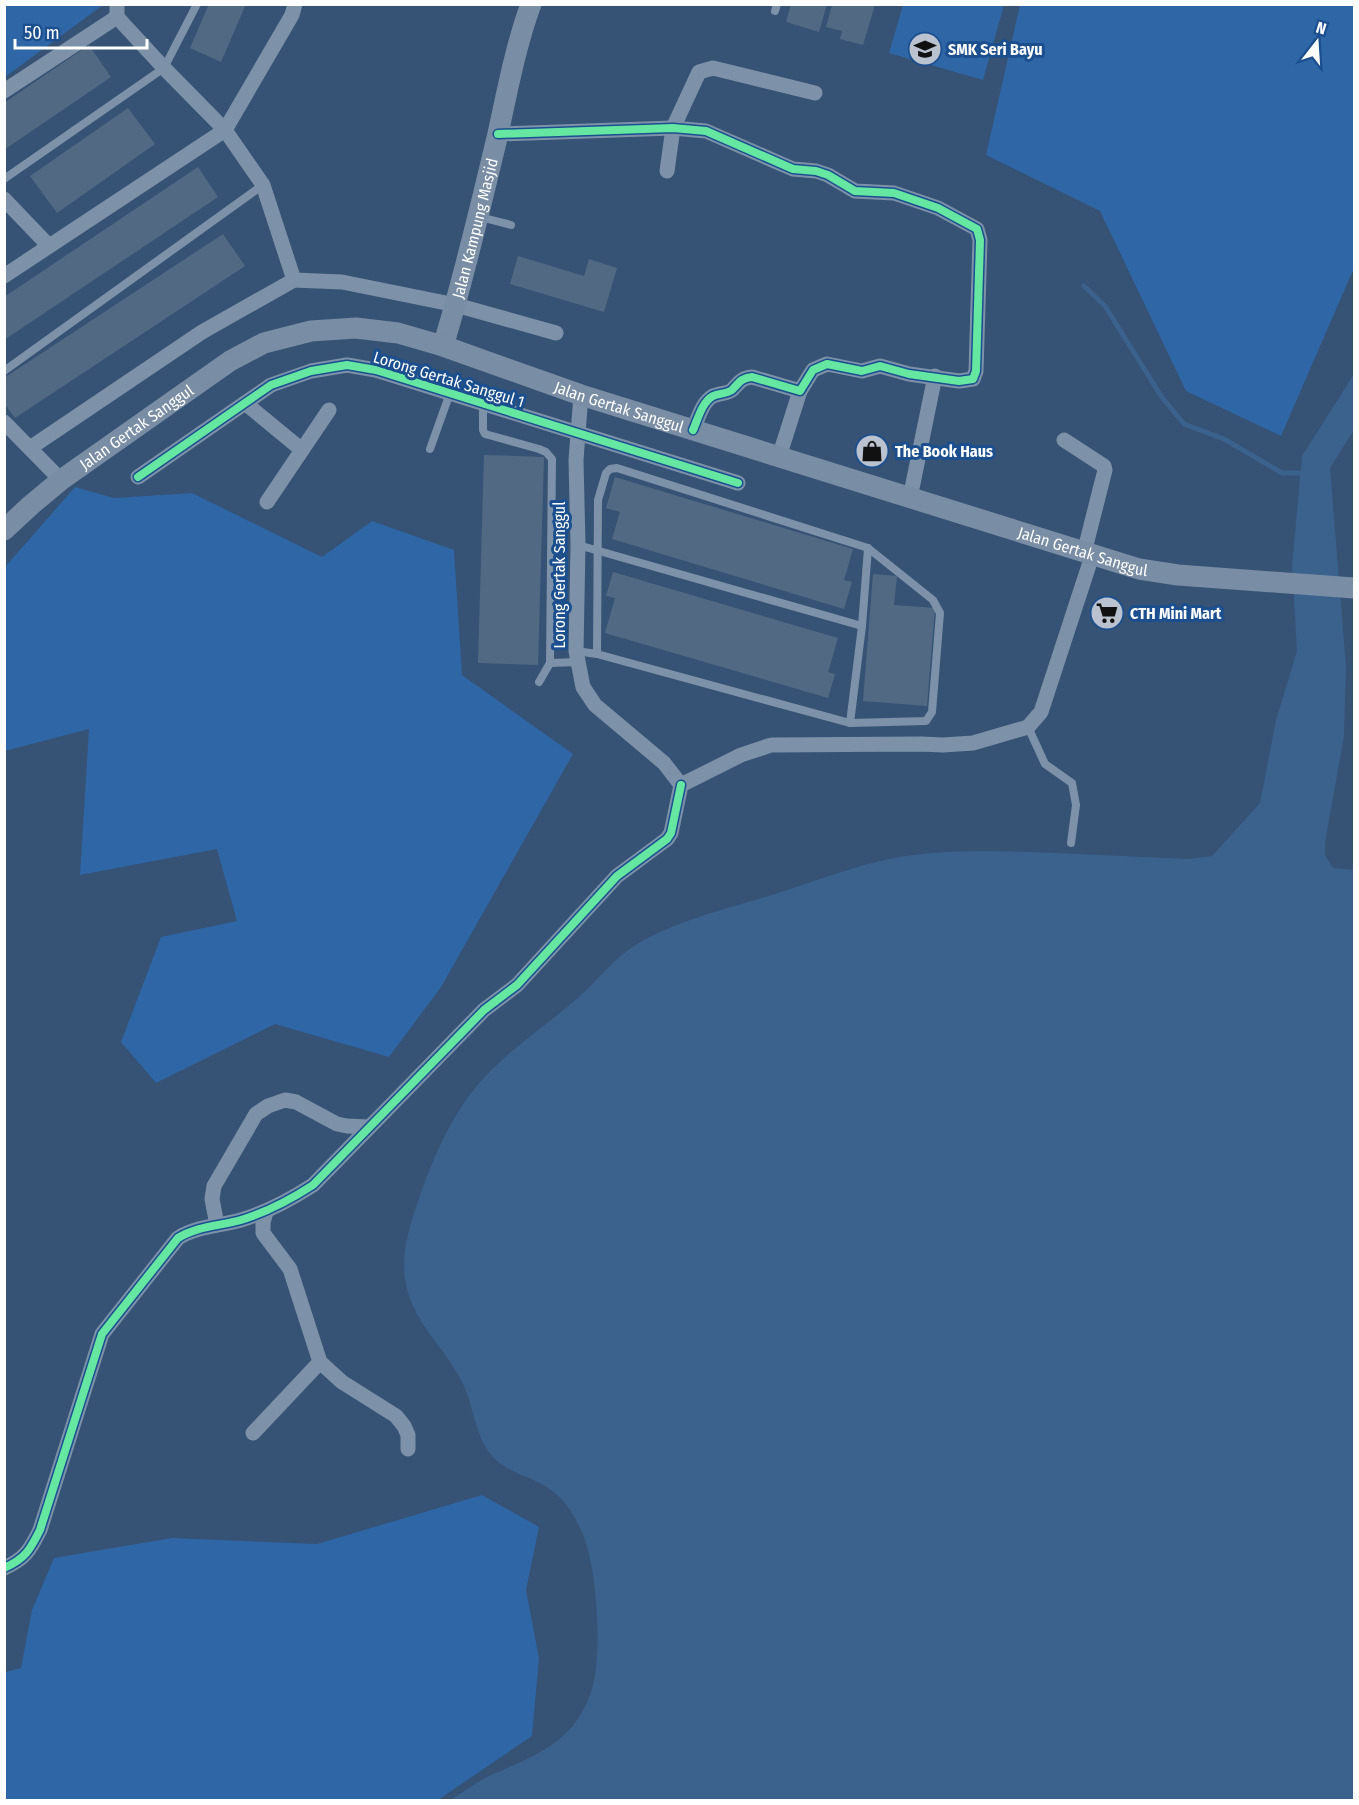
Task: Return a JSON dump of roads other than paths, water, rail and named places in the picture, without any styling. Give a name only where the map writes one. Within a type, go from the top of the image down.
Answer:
[{"type":"main road","name":"Jalan Kampung Masjid","points":[[442,346],[456,304],[520,35],[531,4]]},
{"type":"main road","name":"Jalan Gertak Sanggul","points":[[4,530],[61,480],[230,361],[264,344],[311,331],[356,328],[398,333],[442,346],[581,395],[1139,569],[1178,575],[1349,588]]},
{"type":"street","points":[[4,276],[225,129],[292,15],[295,4]]},
{"type":"street","points":[[4,90],[117,11],[164,68],[225,129],[263,185],[294,280]]},
{"type":"street","points":[[667,171],[673,128],[699,72],[705,68],[814,93]]},
{"type":"street","points":[[498,134],[673,128],[706,130],[793,169],[816,171],[828,175],[855,191],[894,193],[938,208],[977,229],[980,240],[976,371],[973,379],[959,381],[909,374],[880,366],[862,371],[827,364],[813,370],[800,391],[779,457]]},
{"type":"street","points":[[4,199],[48,245]]},
{"type":"street","points":[[30,448],[202,332],[294,280],[342,282],[456,304],[556,333]]},
{"type":"street","name":"Lorong Gertak Sanggul 1","points":[[138,477],[271,385],[311,371],[347,365],[376,370],[738,483]]},
{"type":"street","points":[[910,498],[935,376]]},
{"type":"street","points":[[693,430],[706,401],[732,390],[737,383],[746,378],[752,377],[800,391]]},
{"type":"street","name":"Lorong Gertak Sanggul","points":[[581,395],[576,460],[577,656],[583,687],[595,705],[649,749],[664,763],[681,785]]},
{"type":"street","points":[[245,403],[302,450]]},
{"type":"street","points":[[267,502],[329,410]]},
{"type":"street","points":[[4,422],[61,480]]},
{"type":"street","points":[[4,1568],[17,1562],[30,1550],[40,1530],[102,1334],[178,1238],[188,1232],[266,1212],[312,1185],[484,1010],[530,973],[617,876],[667,839],[671,833],[681,785],[741,755],[771,745],[921,744],[943,746],[973,743],[1028,727],[1041,712],[1088,554],[1105,470],[1104,466],[1064,440]]},
{"type":"street","points":[[216,1226],[212,1199],[214,1186],[256,1114],[268,1106],[285,1100],[296,1102],[338,1124],[368,1127]]},
{"type":"street","points":[[266,1212],[263,1233],[290,1269],[320,1362],[342,1382],[396,1416],[408,1435],[408,1449]]},
{"type":"street","points":[[253,1433],[320,1362]]},
{"type":"lane","points":[[4,179],[164,68],[196,4]]},
{"type":"lane","points":[[4,371],[263,185]]},
{"type":"lane","points":[[478,217],[511,225]]},
{"type":"lane","points":[[430,449],[450,393]]},
{"type":"lane","points":[[483,404],[485,434],[539,448],[552,459],[550,663],[539,682]]},
{"type":"lane","points":[[550,663],[597,654],[850,723],[926,721],[932,712],[940,613],[933,600],[868,548],[617,468],[610,469],[606,473],[598,500],[597,654]]},
{"type":"lane","points":[[578,545],[862,626]]},
{"type":"lane","points":[[850,723],[862,626],[868,548]]},
{"type":"lane","points":[[1028,727],[1045,764],[1072,783],[1076,806],[1071,843]]},
{"type":"waterway","points":[[1084,286],[1105,306],[1161,396],[1184,424],[1224,439],[1282,473],[1305,473]]},
{"type":"place","name":"SMK Seri Bayu","points":[[925,49]]},
{"type":"place","name":"The Book Haus","points":[[872,451]]},
{"type":"place","name":"CTH Mini Mart","points":[[1107,613]]}]
